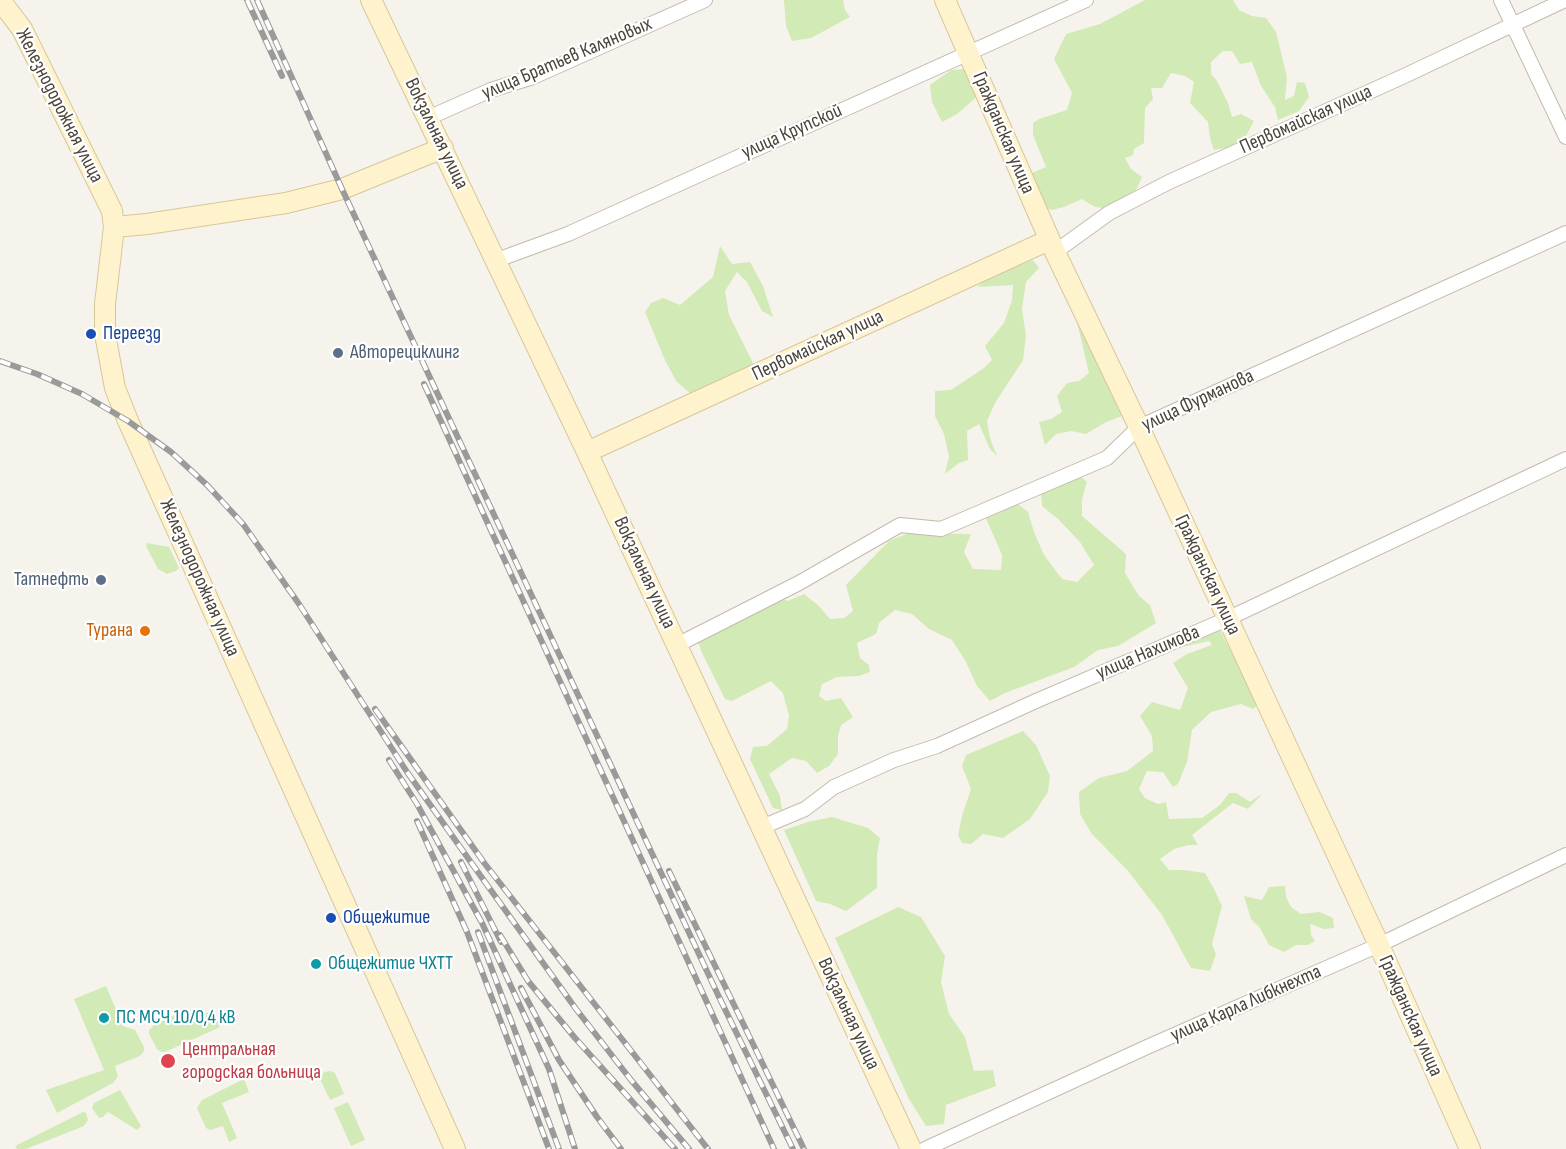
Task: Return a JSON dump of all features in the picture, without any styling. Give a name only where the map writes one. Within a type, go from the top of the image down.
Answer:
[{"type":"street","name":"Железнодорожная улица","points":[[0,0],[22,29],[112,211],[114,227],[105,304],[105,324],[115,388],[455,1149]]},
{"type":"street","name":"Вокзальная улица","points":[[371,0],[497,260],[911,1149]]},
{"type":"street","name":"улица Братьев Каляновых","points":[[428,118],[491,90],[533,77],[705,0]]},
{"type":"street","name":"Гражданская улица","points":[[945,0],[1052,246],[1139,427],[1379,945],[1470,1149]]},
{"type":"street","name":"улица Крупской","points":[[497,260],[568,234],[1086,0]]},
{"type":"street","points":[[1502,0],[1566,137]]},
{"type":"street","name":"Первомайская улица","points":[[587,452],[1052,246],[1169,182],[1402,77],[1512,23],[1565,0]]},
{"type":"street","points":[[114,227],[147,225],[286,203],[342,189],[442,148]]},
{"type":"street","name":"улица Фурманова","points":[[677,645],[799,583],[900,525],[941,529],[1107,458],[1139,427],[1566,233]]},
{"type":"street","name":"улица Нахимова","points":[[762,828],[805,809],[834,787],[894,760],[937,746],[1227,619],[1566,459]]},
{"type":"street","name":"улица Карла Либкнехта","points":[[925,1149],[1147,1047],[1379,945],[1566,855]]},
{"type":"green space","points":[[784,0],[843,0],[845,10],[850,17],[811,38],[792,41],[786,26]]},
{"type":"green space","points":[[1145,0],[1233,0],[1239,10],[1252,16],[1266,18],[1276,32],[1287,77],[1285,100],[1294,96],[1297,82],[1305,83],[1309,97],[1299,111],[1278,120],[1275,107],[1261,86],[1252,62],[1240,64],[1232,51],[1223,51],[1211,62],[1211,74],[1228,103],[1232,117],[1241,114],[1254,121],[1245,138],[1229,147],[1214,150],[1208,122],[1190,103],[1194,82],[1185,76],[1171,73],[1162,88],[1151,88],[1153,99],[1145,108],[1144,143],[1134,149],[1133,155],[1125,158],[1131,169],[1142,177],[1136,190],[1103,208],[1095,207],[1082,199],[1052,210],[1043,207],[1033,190],[1032,173],[1046,167],[1033,135],[1033,123],[1067,110],[1072,93],[1054,59],[1066,34],[1100,24]]},
{"type":"green space","points":[[965,69],[980,94],[957,114],[942,122],[932,102],[930,85],[951,70]]},
{"type":"green space","points":[[720,246],[732,264],[750,262],[763,286],[773,317],[762,311],[747,282],[737,272],[725,291],[729,315],[753,363],[691,394],[676,381],[645,312],[651,303],[663,298],[680,305],[713,277]]},
{"type":"green space","points":[[1033,260],[1039,268],[1026,282],[1022,309],[1026,336],[1023,360],[995,403],[987,421],[997,456],[990,449],[979,424],[967,431],[968,460],[959,463],[945,474],[949,456],[944,434],[935,416],[935,391],[951,390],[992,360],[985,346],[1004,323],[1012,300],[1013,285],[977,287],[987,279]]},
{"type":"green space","points":[[1077,322],[1122,416],[1086,434],[1071,431],[1056,434],[1045,445],[1039,422],[1051,419],[1062,412],[1057,396],[1067,383],[1079,381],[1089,373]]},
{"type":"green space","points":[[1080,476],[1087,482],[1082,499],[1082,516],[1126,554],[1125,573],[1139,596],[1150,605],[1156,623],[1118,646],[1098,650],[1074,667],[990,701],[977,686],[965,660],[952,640],[929,629],[912,614],[895,610],[879,623],[876,634],[857,643],[860,658],[869,665],[870,672],[859,676],[837,677],[822,684],[819,696],[826,701],[841,698],[853,717],[841,725],[838,736],[838,754],[829,766],[817,773],[806,761],[792,758],[769,774],[780,796],[782,810],[773,808],[750,759],[753,747],[767,746],[787,729],[789,716],[783,693],[771,681],[732,701],[725,699],[698,642],[780,598],[788,601],[804,594],[830,619],[844,618],[853,611],[846,585],[889,541],[909,533],[971,534],[964,552],[973,569],[1001,570],[1002,555],[985,516],[1018,504],[1028,512],[1044,555],[1062,579],[1077,582],[1094,565],[1080,542],[1042,506],[1041,492]]},
{"type":"green space","points":[[147,543],[169,547],[179,568],[167,574],[158,569],[146,546]]},
{"type":"green space","points":[[1219,629],[1259,704],[1253,709],[1241,704],[1211,712],[1192,730],[1187,762],[1178,784],[1173,787],[1163,772],[1147,771],[1139,789],[1145,798],[1158,804],[1166,802],[1169,819],[1202,818],[1220,805],[1229,793],[1236,793],[1250,802],[1263,793],[1248,809],[1233,803],[1192,835],[1198,845],[1174,849],[1160,859],[1169,870],[1205,873],[1222,906],[1212,944],[1216,954],[1210,971],[1191,968],[1162,915],[1128,871],[1092,834],[1080,814],[1079,792],[1099,778],[1127,771],[1153,751],[1152,736],[1140,716],[1152,702],[1180,710],[1188,688],[1173,663],[1187,654],[1212,645],[1209,641],[1182,647]]},
{"type":"green space","points":[[1023,731],[1036,745],[1050,776],[1048,792],[1030,819],[1003,838],[983,834],[971,844],[962,843],[958,835],[971,789],[962,766],[966,755]]},
{"type":"green space","points":[[832,817],[868,828],[880,838],[877,854],[877,888],[846,911],[816,901],[784,830]]},
{"type":"green space","points":[[1285,886],[1286,897],[1291,907],[1301,914],[1320,912],[1333,918],[1334,928],[1324,929],[1310,924],[1311,935],[1315,941],[1308,945],[1296,945],[1284,952],[1269,945],[1260,928],[1251,919],[1244,896],[1262,900],[1269,887]]},
{"type":"green space","points":[[898,907],[921,917],[945,956],[941,982],[949,1014],[965,1037],[974,1071],[993,1070],[996,1086],[946,1105],[944,1124],[926,1126],[909,1099],[835,938]]},
{"type":"green space","points":[[106,986],[123,1026],[135,1030],[144,1051],[140,1056],[115,1066],[118,1076],[113,1083],[57,1113],[46,1090],[104,1070],[74,999]]},
{"type":"green space","points":[[213,1010],[220,1027],[165,1052],[157,1049],[149,1034],[149,1030],[155,1024],[179,1013],[184,1014],[190,1020]]},
{"type":"green space","points":[[324,1072],[335,1073],[344,1094],[330,1100],[320,1079]]},
{"type":"green space","points":[[244,1079],[249,1092],[222,1103],[237,1138],[229,1142],[223,1126],[210,1130],[206,1128],[197,1108],[202,1100]]},
{"type":"green space","points":[[120,1090],[141,1126],[137,1130],[108,1112],[99,1118],[92,1108],[94,1103]]},
{"type":"green space","points":[[348,1102],[365,1140],[351,1146],[334,1108]]},
{"type":"green space","points":[[83,1112],[86,1113],[88,1120],[84,1126],[26,1149],[17,1149],[15,1146]]},
{"type":"railway","points":[[247,0],[282,76]]},
{"type":"railway","points":[[257,0],[342,189],[719,997],[793,1149]]},
{"type":"railway","points":[[0,361],[82,394],[128,421],[171,452],[207,485],[243,524],[299,604],[407,772],[475,868],[576,1009],[689,1149]]},
{"type":"railway","points":[[424,384],[774,1149]]},
{"type":"railway","points":[[375,709],[485,864],[708,1149]]},
{"type":"railway","points":[[389,760],[417,804],[482,923],[549,1069],[575,1149]]},
{"type":"railway","points":[[417,821],[467,932],[549,1149]]},
{"type":"railway","points":[[461,862],[501,942]]},
{"type":"railway","points":[[669,871],[804,1149]]},
{"type":"railway","points":[[478,932],[559,1149]]},
{"type":"railway","points":[[500,935],[528,981],[575,1038],[675,1149]]},
{"type":"railway","points":[[521,988],[559,1060],[621,1149]]},
{"type":"place","name":"Переезд","points":[[91,334]]},
{"type":"place","name":"Авторециклинг","points":[[338,353]]},
{"type":"place","name":"Татнефть","points":[[101,580]]},
{"type":"place","name":"Турана","points":[[145,631]]},
{"type":"place","name":"Общежитие","points":[[331,918]]},
{"type":"place","name":"Общежитие ЧХТТ","points":[[316,964]]},
{"type":"place","name":"ПС МСЧ 10/0,4 кВ","points":[[104,1018]]},
{"type":"place","name":"Центральная городская больница","points":[[168,1061]]}]
